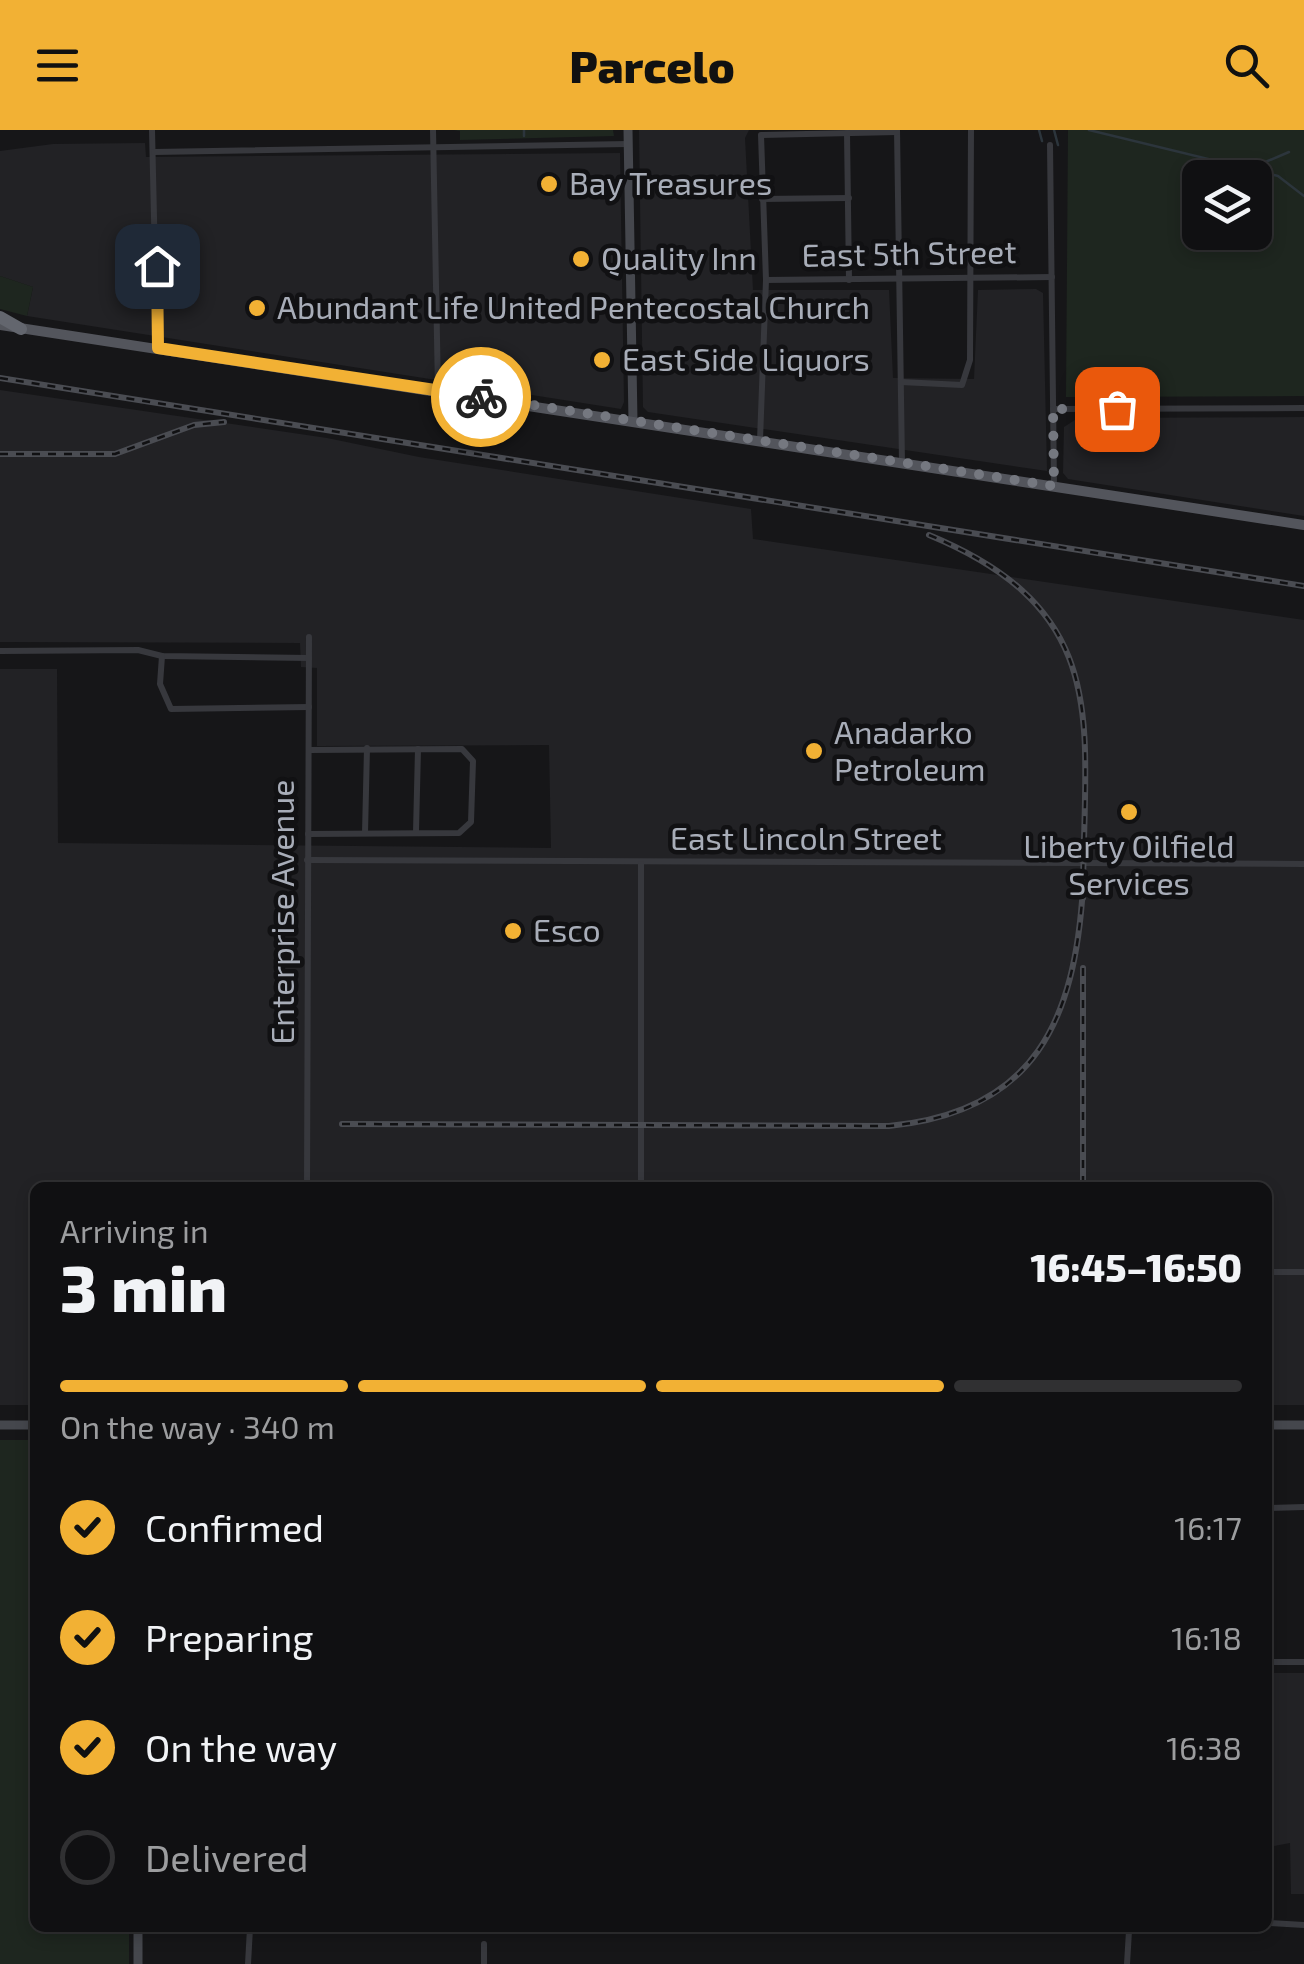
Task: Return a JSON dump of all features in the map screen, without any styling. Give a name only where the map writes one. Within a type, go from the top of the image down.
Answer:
[{"type":"highway","points":[[0,317],[20,329]]},
{"type":"main road","points":[[628,130],[632,422]]},
{"type":"main road","points":[[0,326],[1304,525]]},
{"type":"main road","points":[[0,1425],[30,1425]]},
{"type":"main road","points":[[1272,1425],[1304,1425]]},
{"type":"main road","points":[[138,1932],[138,1964]]},
{"type":"street","points":[[152,130],[158,348]]},
{"type":"street","points":[[433,130],[438,390]]},
{"type":"street","points":[[901,382],[962,385],[970,360],[971,130]]},
{"type":"street","points":[[760,440],[766,280],[761,135],[897,131],[902,462]]},
{"type":"street","points":[[847,133],[849,280]]},
{"type":"street","points":[[154,152],[628,144]]},
{"type":"street","points":[[1050,145],[1054,486]]},
{"type":"street","points":[[762,199],[849,198]]},
{"type":"street","name":"East 5th Street","points":[[766,280],[1052,277]]},
{"type":"street","points":[[1053,409],[1304,408]]},
{"type":"street","name":"Enterprise Avenue","points":[[307,1182],[309,637]]},
{"type":"street","points":[[0,651],[138,650],[162,656],[309,658]]},
{"type":"street","points":[[162,656],[160,684],[171,709],[309,707]]},
{"type":"street","points":[[365,833],[367,748]]},
{"type":"street","points":[[416,832],[418,748]]},
{"type":"street","points":[[308,750],[462,749],[470,754],[472,807],[468,829],[308,834]]},
{"type":"street","name":"East Lincoln Street","points":[[308,860],[1304,864]]},
{"type":"street","points":[[641,864],[641,1182]]},
{"type":"street","points":[[1272,1272],[1304,1272]]},
{"type":"street","points":[[1272,1508],[1304,1507]]},
{"type":"street","points":[[1272,1662],[1304,1662]]},
{"type":"street","points":[[1272,1923],[1304,1925]]},
{"type":"street","points":[[248,1964],[250,1932]]},
{"type":"street","points":[[1127,1964],[1129,1932]]},
{"type":"street","points":[[484,1944],[484,1964]]},
{"type":"shaded area","points":[[454,130],[613,130],[614,136],[460,140],[460,131]]},
{"type":"shaded area","points":[[639,130],[749,130],[745,138],[753,290],[889,290],[893,378],[974,379],[978,290],[1036,289],[1043,293],[1047,471],[648,412],[643,407]]},
{"type":"shaded area","points":[[1068,130],[1304,130],[1304,396],[1066,397]]},
{"type":"shaded area","points":[[145,143],[146,157],[620,153],[624,402],[621,409],[27,316],[33,287],[0,276],[0,151],[53,144]]},
{"type":"shaded area","points":[[0,276],[33,287],[27,316],[0,309]]},
{"type":"shaded area","points":[[0,390],[327,438],[419,457],[751,509],[753,539],[1304,620],[1304,1405],[1272,1405],[1272,1182],[30,1182],[30,1405],[0,1405],[0,669],[57,669],[58,843],[551,848],[549,745],[317,746],[317,668],[301,667],[300,643],[0,642]]},
{"type":"shaded area","points":[[1304,417],[1304,516],[1068,479],[1063,473],[1064,427],[1078,418]]},
{"type":"shaded area","points":[[0,1440],[30,1440],[30,1932],[129,1932],[129,1964],[0,1964]]},
{"type":"shaded area","points":[[1272,1673],[1304,1673],[1304,1894],[1291,1894],[1290,1843],[1272,1846]]},
{"type":"waterway","points":[[524,130],[524,136]]},
{"type":"waterway","points":[[1039,130],[1042,141]]},
{"type":"waterway","points":[[1054,130],[1058,145]]},
{"type":"waterway","points":[[1089,130],[1278,176],[1304,196]]},
{"type":"waterway","points":[[1270,160],[1289,152]]},
{"type":"railway","points":[[0,378],[1304,586]]},
{"type":"railway","points":[[0,454],[115,454],[194,425],[224,422]]},
{"type":"railway","points":[[929,535],[990,566],[1032,600],[1060,639],[1076,681],[1084,728],[1083,898]]},
{"type":"railway","points":[[342,1124],[889,1126],[939,1117],[980,1101],[1013,1079],[1038,1051],[1057,1017],[1070,978],[1083,887]]},
{"type":"railway","points":[[1083,968],[1083,1182]]},
{"type":"way so far","points":[[481,397],[1054,486],[1053,409],[1117,409]]},
{"type":"place","name":"Bay Treasures","points":[[549,184]]},
{"type":"place","name":"Quality Inn","points":[[581,259]]},
{"type":"place","name":"Abundant Life United Pentecostal Church","points":[[257,308]]},
{"type":"place","name":"East Side Liquors","points":[[602,360]]},
{"type":"place","name":"Anadarko Petroleum","points":[[814,751]]},
{"type":"place","name":"Liberty Oilfield Services","points":[[1129,812]]},
{"type":"place","name":"Esco","points":[[513,931]]},
{"type":"route","points":[[157,266],[158,348],[481,397]]}]
